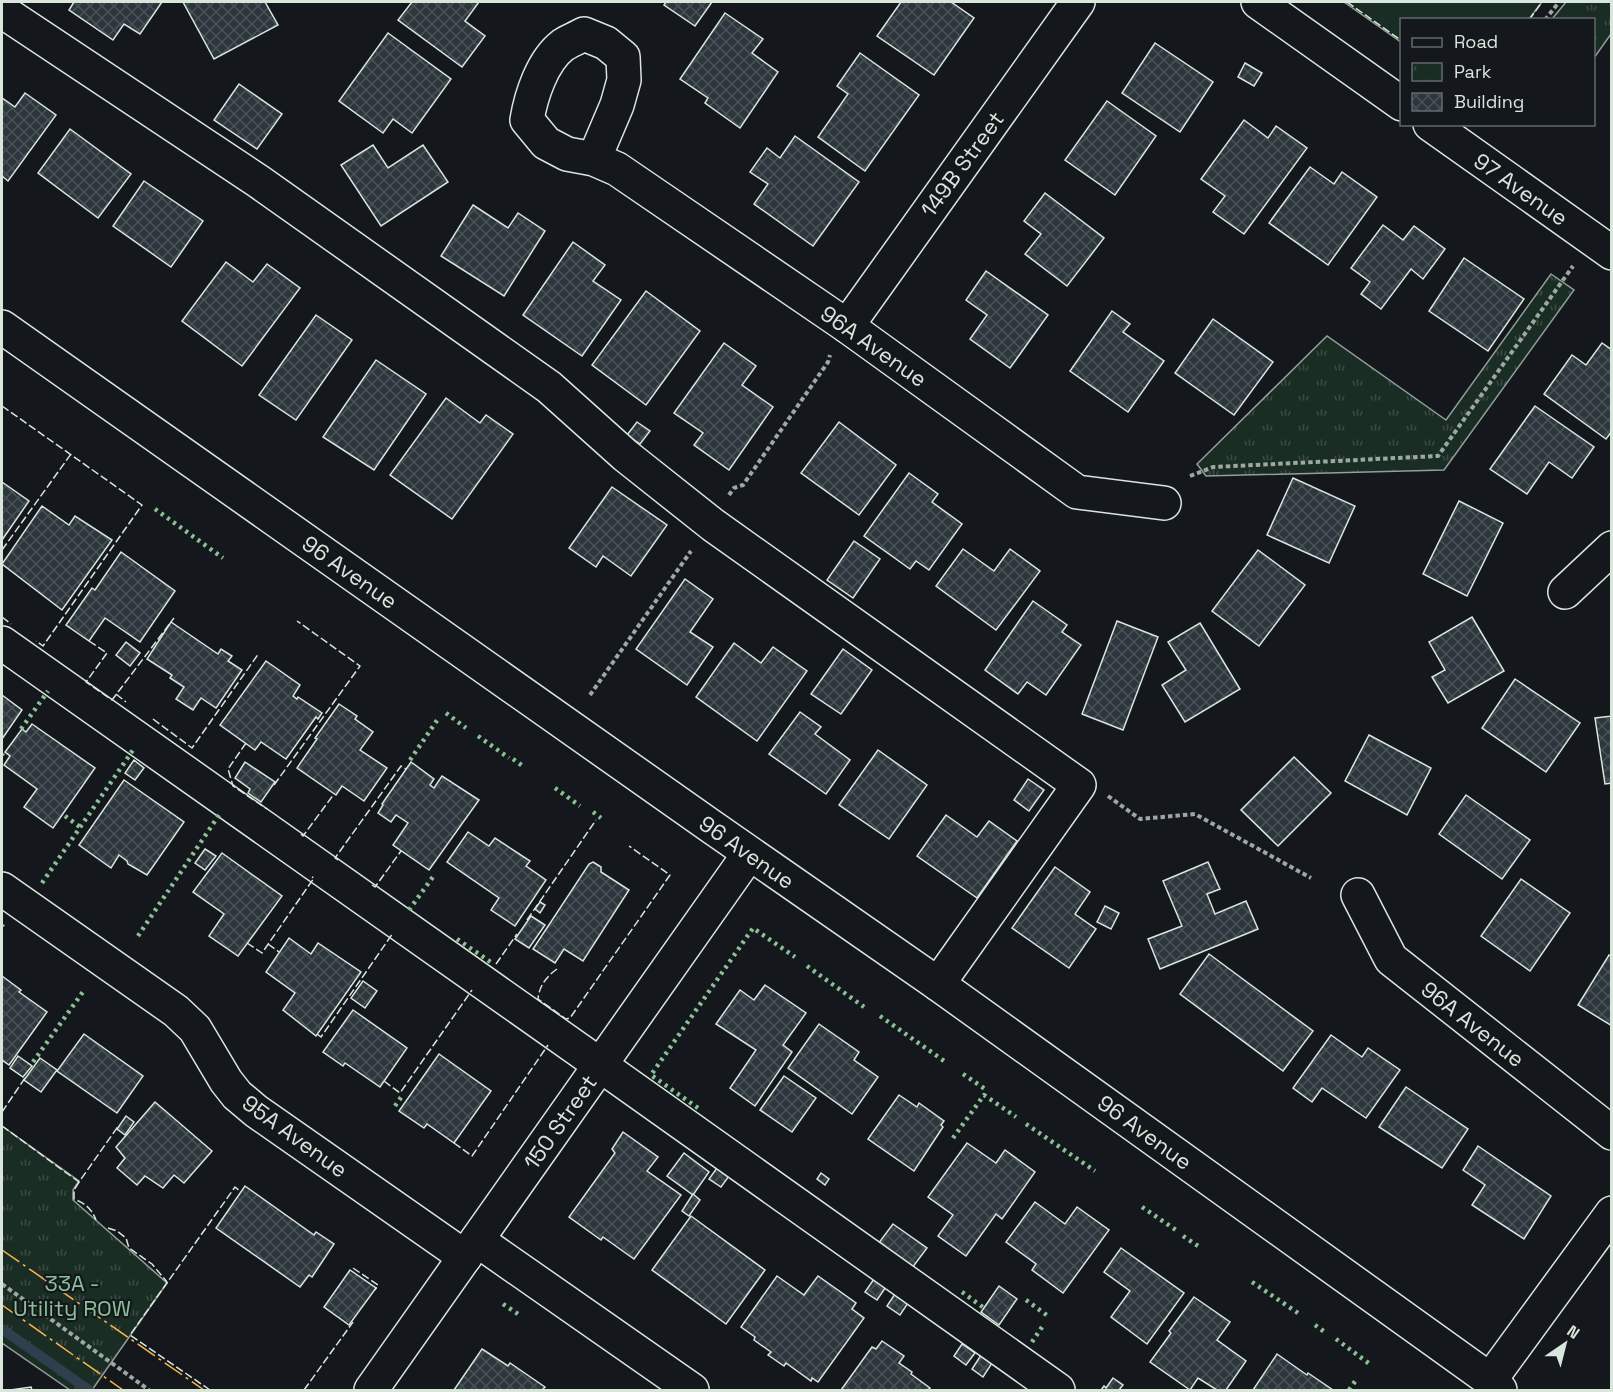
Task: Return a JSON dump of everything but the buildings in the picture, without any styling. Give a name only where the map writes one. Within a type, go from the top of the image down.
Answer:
[{"type":"street","name":"149B Street","points":[[839,337],[1078,2]]},
{"type":"street","points":[[1258,2],[1400,103]]},
{"type":"street","points":[[2,11],[258,181],[549,387],[627,456],[713,525],[1079,785],[938,984]]},
{"type":"street","name":"97 Avenue","points":[[1433,126],[1611,253]]},
{"type":"street","name":"96A Avenue","points":[[594,159],[617,169],[839,337],[1077,492],[1164,503]]},
{"type":"street","name":"96 Avenue","points":[[2,327],[749,854],[938,984],[1501,1387]]},
{"type":"street","points":[[1565,592],[1611,548]]},
{"type":"street","points":[[2,643],[1058,1390]]},
{"type":"street","name":"150 Street","points":[[371,1390],[749,854]]},
{"type":"street","name":"95A Avenue","points":[[2,889],[176,1011],[195,1029],[237,1095],[256,1111],[692,1390]]},
{"type":"street","name":"96A Avenue","points":[[1358,895],[1391,959],[1611,1133]]},
{"type":"street","points":[[1501,1387],[1611,1213]]},
{"type":"path","points":[[1547,18],[1559,2]]},
{"type":"path","points":[[1190,476],[1213,467],[1438,456],[1577,260]]},
{"type":"path","points":[[726,499],[734,488],[743,485],[828,362],[839,337]]},
{"type":"path","points":[[590,695],[696,544]]},
{"type":"path","points":[[1106,795],[1140,819],[1195,814],[1311,878]]},
{"type":"path","points":[[2,1284],[149,1390]]},
{"type":"green space","points":[[1344,2],[1542,2],[1530,18],[1400,18],[1400,41]]},
{"type":"green space","points":[[1566,2],[1611,2],[1611,34],[1595,57],[1595,18],[1553,18]]},
{"type":"green space","points":[[1551,274],[1574,290],[1444,470],[1206,476],[1197,464],[1327,336],[1446,420]]},
{"type":"green space","name":"33A - Utility ROW","points":[[2,1126],[79,1181],[73,1190],[73,1200],[167,1283],[92,1390],[70,1390],[2,1343]]},
{"type":"waterway","points":[[2,1329],[89,1390]]},
{"type":"hedge","points":[[155,509],[223,558]]},
{"type":"hedge","points":[[21,729],[48,691]]},
{"type":"hedge","points":[[446,713],[466,728]]},
{"type":"hedge","points":[[410,760],[438,719]]},
{"type":"hedge","points":[[478,736],[509,758]]},
{"type":"hedge","points":[[42,883],[133,750]]},
{"type":"hedge","points":[[513,759],[524,767]]},
{"type":"hedge","points":[[555,788],[580,806]]},
{"type":"hedge","points":[[138,936],[221,812]]},
{"type":"hedge","points":[[593,812],[601,818]]},
{"type":"hedge","points":[[65,816],[80,827]]},
{"type":"hedge","points":[[409,910],[435,874]]},
{"type":"hedge","points":[[698,1108],[651,1075],[753,928],[795,957]]},
{"type":"hedge","points":[[457,939],[492,963]]},
{"type":"hedge","points":[[807,966],[864,1007]]},
{"type":"hedge","points":[[33,1062],[85,989]]},
{"type":"hedge","points":[[880,1016],[947,1063]]},
{"type":"hedge","points":[[963,1074],[985,1089]]},
{"type":"hedge","points":[[953,1138],[984,1095],[1016,1117]]},
{"type":"hedge","points":[[395,1106],[402,1096]]},
{"type":"hedge","points":[[1026,1124],[1095,1171]]},
{"type":"hedge","points":[[1142,1207],[1176,1230]]},
{"type":"hedge","points":[[1183,1236],[1201,1248]]},
{"type":"hedge","points":[[1252,1282],[1298,1313]]},
{"type":"hedge","points":[[962,1292],[984,1308]]},
{"type":"hedge","points":[[1026,1300],[1048,1316]]},
{"type":"hedge","points":[[503,1304],[521,1316]]},
{"type":"hedge","points":[[1032,1342],[1044,1324]]},
{"type":"hedge","points":[[1315,1325],[1326,1333]]},
{"type":"hedge","points":[[1336,1339],[1371,1365]]},
{"type":"hedge","points":[[1349,1390],[1356,1380]]},
{"type":"fence","points":[[1347,2],[1400,40]]},
{"type":"fence","points":[[1530,18],[1542,2]]},
{"type":"fence","points":[[2,406],[142,505],[43,646],[36,641]]},
{"type":"fence","points":[[2,550],[71,454]]},
{"type":"fence","points":[[2,617],[11,624]]},
{"type":"fence","points":[[89,641],[107,653],[86,682],[112,700],[174,618]]},
{"type":"fence","points":[[274,785],[360,666],[297,621]]},
{"type":"fence","points":[[153,719],[192,748],[259,653]]},
{"type":"fence","points":[[116,694],[126,702]]},
{"type":"fence","points":[[246,743],[228,769],[233,786],[267,809]]},
{"type":"fence","points":[[338,860],[335,858],[401,766],[406,769]]},
{"type":"fence","points":[[301,834],[303,836],[334,794]]},
{"type":"fence","points":[[527,920],[596,820]]},
{"type":"fence","points":[[557,969],[544,982],[538,999],[566,1019],[570,1018],[670,875],[629,846]]},
{"type":"fence","points":[[372,885],[375,887],[401,851]]},
{"type":"fence","points":[[247,943],[262,953],[314,878],[312,877]]},
{"type":"fence","points":[[317,1034],[321,1037],[393,933]]},
{"type":"fence","points":[[496,964],[517,934]]},
{"type":"fence","points":[[268,944],[279,952]]},
{"type":"fence","points":[[384,1081],[400,1093],[472,990]]},
{"type":"fence","points":[[454,1143],[472,1156],[548,1045]]},
{"type":"fence","points":[[2,1112],[25,1078]]},
{"type":"fence","points":[[2,1126],[79,1182],[119,1125]]},
{"type":"fence","points":[[79,1182],[74,1190],[74,1199],[88,1207],[96,1220]]},
{"type":"fence","points":[[210,1390],[130,1335],[235,1187],[241,1192]]},
{"type":"fence","points":[[108,1228],[126,1238],[129,1248],[152,1264],[167,1282]]},
{"type":"fence","points":[[353,1268],[378,1285],[375,1290]]},
{"type":"fence","points":[[304,1390],[353,1322]]},
{"type":"power","points":[[2,1250],[204,1390]]},
{"type":"power","points":[[2,1305],[123,1390]]}]
